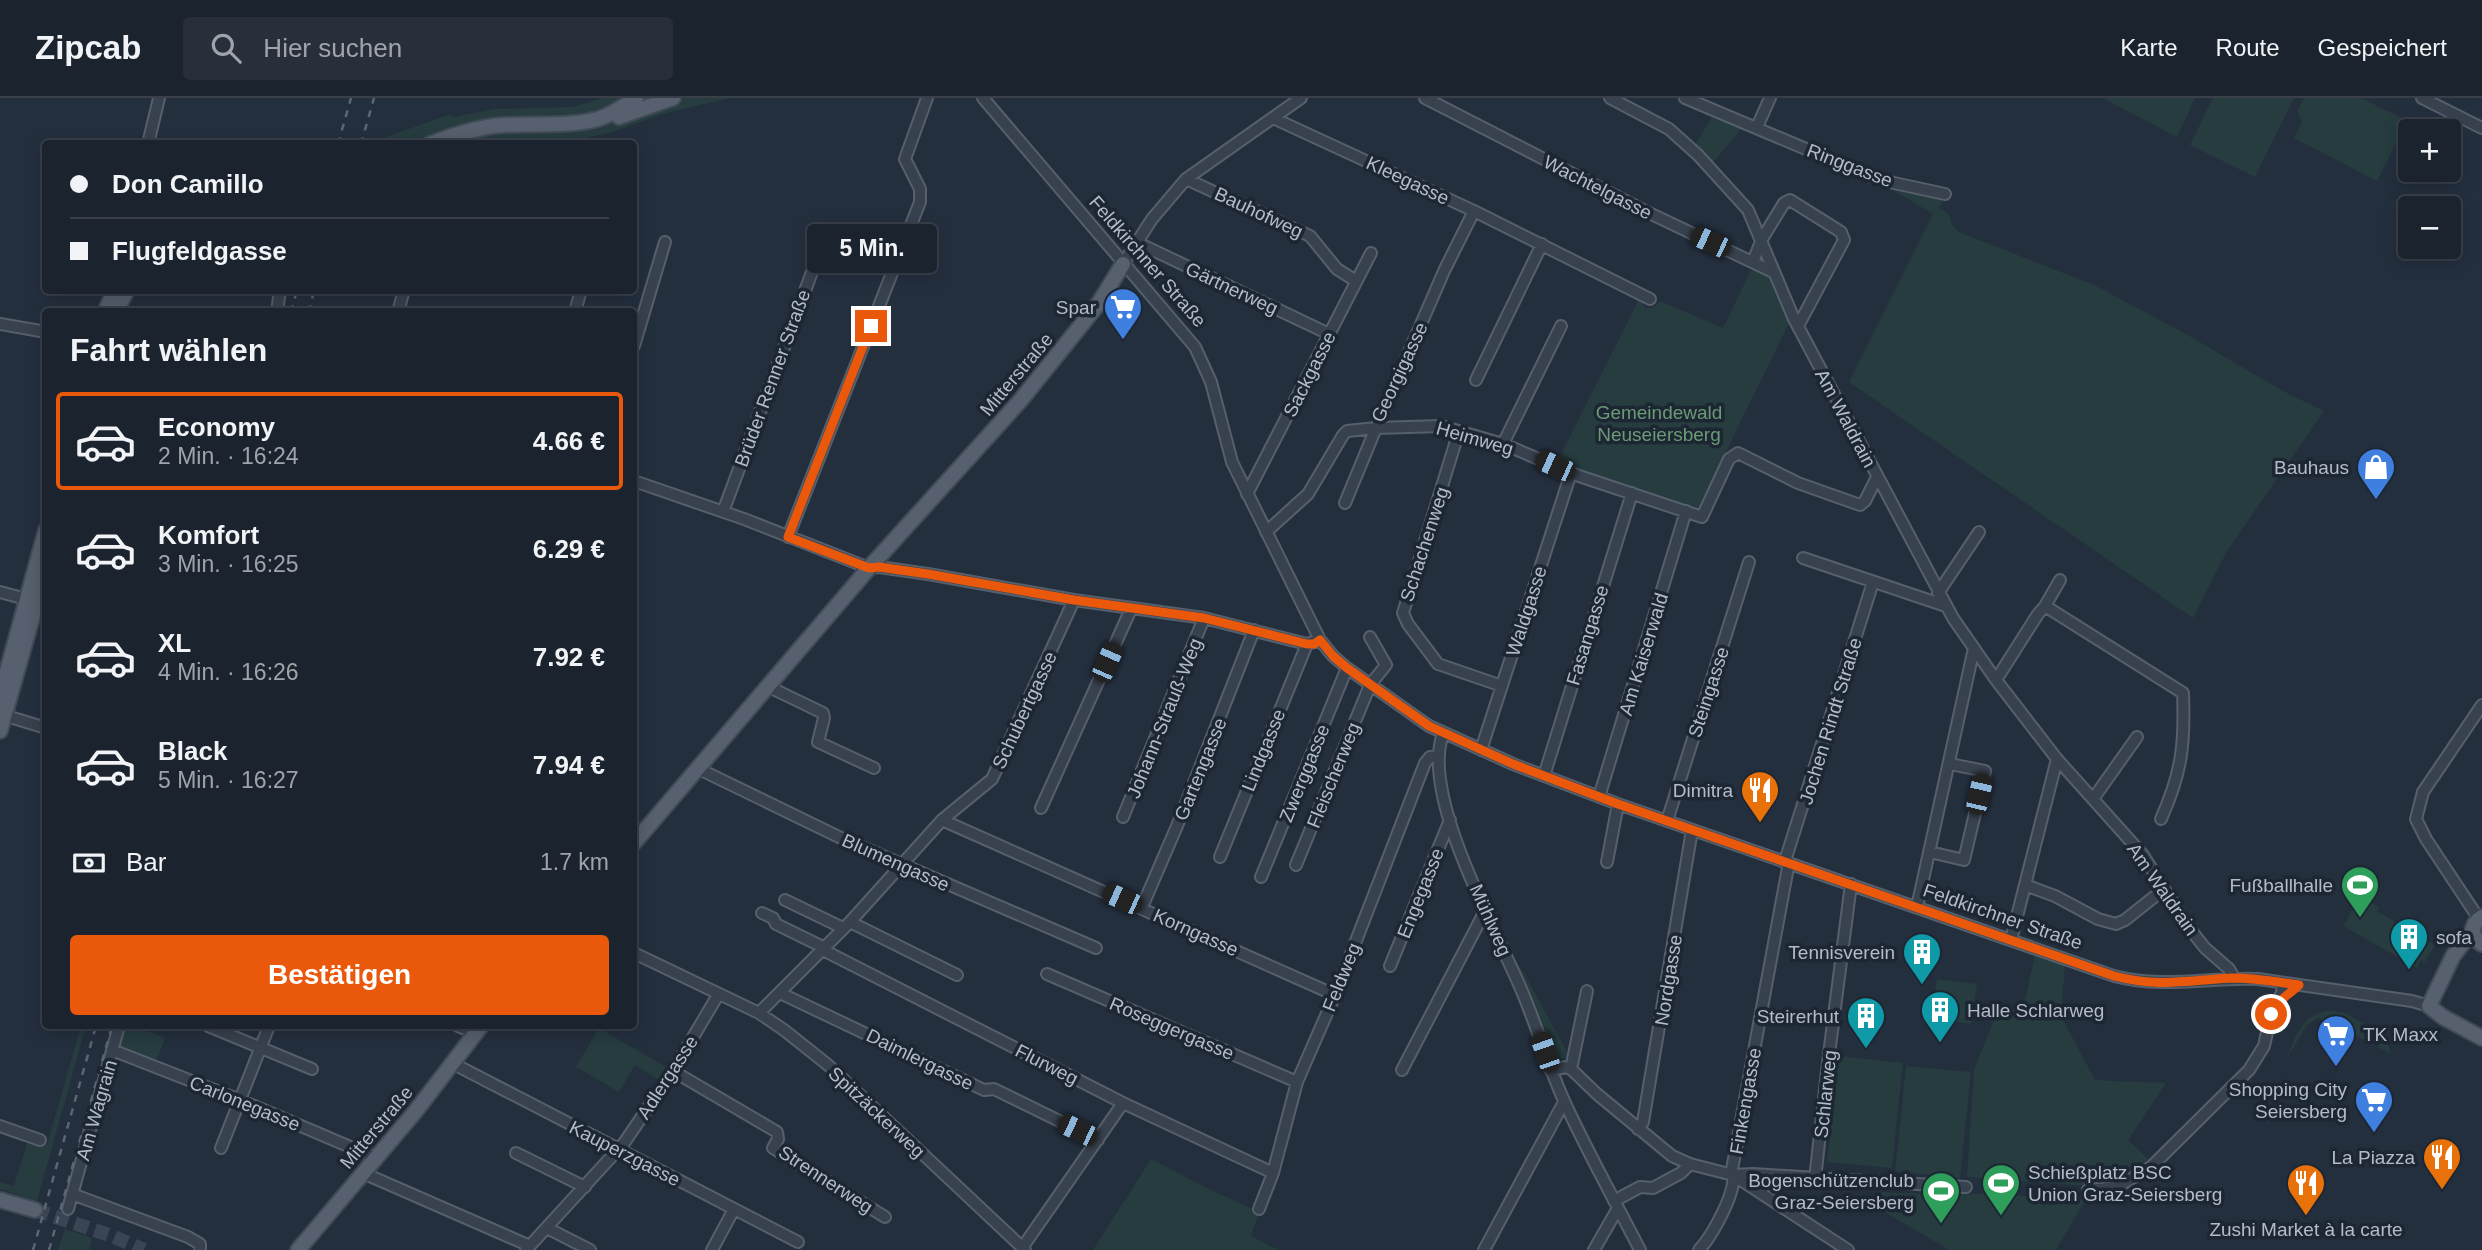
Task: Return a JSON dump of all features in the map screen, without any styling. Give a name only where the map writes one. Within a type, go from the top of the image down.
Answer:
[{"type":"main road","points":[[532,124],[561,128],[585,127],[673,98]]},
{"type":"main road","points":[[442,140],[477,128],[597,119],[617,111],[632,100]]},
{"type":"main road","name":"Mitterstraße","points":[[637,840],[869,568],[1020,401],[1099,303],[1123,264]]},
{"type":"main road","points":[[0,697],[42,544]]},
{"type":"main road","points":[[0,731],[2,714],[42,582]]},
{"type":"main road","points":[[2429,1006],[2433,992],[2453,956],[2479,930]]},
{"type":"main road","name":"Feldkirchner Straße","points":[[2429,1006],[2447,1011],[2482,1030]]},
{"type":"main road","name":"Feldkirchner Straße","points":[[2429,1006],[2443,1017],[2482,1038]]},
{"type":"main road","name":"Mitterstraße","points":[[298,1250],[376,1158],[478,1029]]},
{"type":"main road","points":[[0,1200],[35,1210]]},
{"type":"street","points":[[149,140],[159,98]]},
{"type":"street","points":[[788,537],[920,202],[922,193],[905,159],[926,98]]},
{"type":"street","name":"Feldkirchner Straße","points":[[983,98],[1123,264],[1180,326],[1201,356],[1211,382],[1232,462],[1320,640],[1347,668],[1443,734],[1618,804],[2137,982],[2161,984],[2234,978],[2412,1001],[2429,1006]]},
{"type":"street","name":"Mitterstraße","points":[[1123,264],[1164,203],[1186,179],[1301,98]]},
{"type":"street","name":"Wachtelgasse","points":[[1425,98],[1645,211],[1773,272]]},
{"type":"street","name":"Am Waldrain","points":[[1610,98],[1669,129],[1689,146],[1748,210],[1798,326],[1938,593],[1996,680],[2057,759],[2143,855],[2198,940],[2230,969],[2234,978]]},
{"type":"street","name":"Ringgasse","points":[[1685,98],[1877,178],[1945,194]]},
{"type":"street","points":[[1757,127],[1770,98]]},
{"type":"street","points":[[2422,98],[2482,128]]},
{"type":"street","name":"Kleegasse","points":[[1273,118],[1474,211],[1650,299]]},
{"type":"street","name":"Bauhofweg","points":[[1186,179],[1310,236],[1337,270],[1356,281]]},
{"type":"street","points":[[1753,262],[1762,239],[1784,203],[1790,200],[1841,232],[1844,240],[1798,326]]},
{"type":"street","name":"Georgigasse","points":[[1266,532],[1308,494],[1347,431],[1376,428],[1444,271],[1474,211]]},
{"type":"street","points":[[637,336],[665,242]]},
{"type":"street","name":"Gärtnerweg","points":[[1136,242],[1329,334]]},
{"type":"street","points":[[1476,380],[1542,244]]},
{"type":"street","name":"Brüder Renner Straße","points":[[723,512],[821,245]]},
{"type":"street","name":"Sackgasse","points":[[1247,494],[1371,253]]},
{"type":"street","points":[[0,324],[42,331]]},
{"type":"street","points":[[1503,444],[1561,326]]},
{"type":"street","name":"Heimweg","points":[[1376,428],[1434,425],[1459,431],[1503,444],[1571,472],[1702,517],[1729,459],[1738,453],[1798,483],[1860,505],[1865,501],[1877,477]]},
{"type":"street","points":[[1345,503],[1376,428]]},
{"type":"street","name":"Schachenweg","points":[[1459,431],[1403,613],[1408,624],[1438,664],[1502,686]]},
{"type":"street","name":"Waldgasse","points":[[1481,750],[1571,472]]},
{"type":"street","points":[[637,482],[869,568],[928,574],[1074,600],[1204,618],[1307,644],[1320,640]]},
{"type":"street","name":"Fasangasse","points":[[1544,776],[1632,493]]},
{"type":"street","name":"Am Kaiserwald","points":[[1599,797],[1686,511]]},
{"type":"street","points":[[1938,593],[1979,532]]},
{"type":"street","points":[[1803,558],[1947,607]]},
{"type":"street","name":"Steingasse","points":[[1668,821],[1749,562]]},
{"type":"street","points":[[1996,680],[2060,580]]},
{"type":"street","name":"Jochen Rindt Straße","points":[[1787,862],[1873,582]]},
{"type":"street","points":[[0,592],[26,599]]},
{"type":"street","name":"Schubertgasse","points":[[759,1013],[847,925],[942,820],[992,779],[1074,600]]},
{"type":"street","points":[[2045,607],[2183,693],[2184,728],[2179,774],[2161,819]]},
{"type":"street","points":[[1041,808],[1131,609]]},
{"type":"street","name":"Johann-Strauß-Weg","points":[[1123,817],[1204,618]]},
{"type":"street","name":"Gartengasse","points":[[1142,907],[1198,775],[1254,630]]},
{"type":"street","points":[[1370,637],[1386,665],[1370,685]]},
{"type":"street","name":"Lindgasse","points":[[1220,857],[1307,644]]},
{"type":"street","points":[[1917,907],[1973,648]]},
{"type":"street","name":"Zwerggasse","points":[[1261,877],[1347,668]]},
{"type":"street","name":"Fleischerweg","points":[[1296,865],[1370,685]]},
{"type":"street","points":[[767,686],[823,713],[818,742],[874,768]]},
{"type":"street","points":[[2479,930],[2416,818],[2423,792],[2482,705]]},
{"type":"street","points":[[2,714],[42,727]]},
{"type":"street","name":"Mühlweg","points":[[1443,734],[1439,756],[1441,790],[1450,820],[1485,911],[1532,1013],[1564,1102],[1640,1250]]},
{"type":"street","points":[[2093,799],[2137,737]]},
{"type":"street","name":"Feldweg","points":[[1259,1209],[1273,1173],[1297,1082],[1335,995],[1425,763],[1430,757],[1439,756]]},
{"type":"street","points":[[2011,940],[2057,759]]},
{"type":"street","points":[[1930,852],[1964,860],[1982,784],[1984,771],[1950,764]]},
{"type":"street","name":"Blumengasse","points":[[699,769],[902,865],[1096,948]]},
{"type":"street","points":[[1607,862],[1618,804]]},
{"type":"street","name":"Korngasse","points":[[942,820],[1335,995]]},
{"type":"street","name":"Engegasse","points":[[1390,965],[1450,820]]},
{"type":"street","name":"Nordgasse","points":[[1639,1129],[1643,1122],[1658,1040],[1692,830]]},
{"type":"street","name":"Finkengasse","points":[[1699,1250],[1711,1233],[1733,1188],[1732,1175],[1787,862]]},
{"type":"street","name":"Schlarweg","points":[[1815,1179],[1851,884]]},
{"type":"street","points":[[2025,885],[2055,896],[2098,919],[2116,924],[2164,889]]},
{"type":"street","points":[[785,901],[847,925],[957,975]]},
{"type":"street","points":[[1402,1070],[1485,911]]},
{"type":"street","name":"Flurweg","points":[[762,913],[773,918],[776,924],[1124,1103],[1273,1173]]},
{"type":"street","name":"Spitzäckerweg","points":[[637,954],[759,1013],[828,1065],[1023,1249],[1124,1103]]},
{"type":"street","name":"Roseggergasse","points":[[1047,974],[1297,1082]]},
{"type":"street","points":[[2088,1190],[2117,1187],[2151,1167],[2258,1058],[2264,1046],[2271,1014],[2283,993],[2283,983]]},
{"type":"street","points":[[2277,1002],[2299,985]]},
{"type":"street","points":[[1571,1069],[1587,991]]},
{"type":"street","name":"Daimlergasse","points":[[780,993],[984,1090],[994,1089],[1098,1140]]},
{"type":"street","name":"Adlergasse","points":[[528,1248],[619,1149],[673,1071],[718,995]]},
{"type":"street","name":"Am Wagrain","points":[[68,1209],[118,1029]]},
{"type":"street","points":[[216,1029],[312,1069]]},
{"type":"street","points":[[221,1148],[268,1029]]},
{"type":"street","name":"Carlonegasse","points":[[112,1050],[240,1100],[376,1158]]},
{"type":"street","name":"Kauperzgasse","points":[[452,1063],[798,1242]]},
{"type":"street","points":[[1551,1071],[1565,1067],[1571,1069],[1664,1151],[1689,1164],[1732,1175],[1966,1187]]},
{"type":"street","name":"Strennerweg","points":[[673,1071],[777,1132],[778,1139],[773,1148],[885,1217]]},
{"type":"street","points":[[1483,1250],[1564,1102]]},
{"type":"street","points":[[0,1126],[40,1140]]},
{"type":"street","points":[[516,1153],[584,1187]]},
{"type":"street","points":[[1594,1250],[1616,1204],[1640,1187],[1653,1188],[1681,1173],[1689,1164]]},
{"type":"street","points":[[363,1173],[528,1248]]},
{"type":"street","points":[[1732,1175],[1827,1245],[1848,1250]]},
{"type":"street","points":[[72,1194],[188,1237],[200,1244],[201,1250]]},
{"type":"street","points":[[712,1250],[734,1209]]},
{"type":"street","points":[[547,1228],[590,1250]]},
{"type":"green space","points":[[602,98],[625,98],[599,113],[447,132],[424,140],[380,140],[451,114],[453,117],[495,109],[573,107]]},
{"type":"green space","points":[[683,98],[730,98],[666,113],[583,139],[455,140],[522,129],[563,133],[590,130]]},
{"type":"green space","points":[[2195,98],[2177,137],[2106,100]]},
{"type":"green space","points":[[2213,98],[2294,98],[2255,177],[2190,145]]},
{"type":"green space","points":[[2304,98],[2361,98],[2404,119],[2398,119],[2398,140],[2377,181],[2294,138],[2302,121],[2297,112]]},
{"type":"green space","points":[[1715,112],[1745,124],[1711,165],[1694,147]]},
{"type":"green space","points":[[1872,178],[1945,196],[1939,208],[1949,214],[1952,225],[1959,232],[2094,285],[2186,334],[2281,390],[2324,411],[2227,551],[2193,618],[1849,382],[1933,214]]},
{"type":"green space","name":"Gemeindewald Neuseiersberg","points":[[1753,266],[1773,278],[1791,319],[1696,513],[1555,466],[1639,299],[1645,308],[1654,307],[1660,301],[1723,328]]},
{"type":"green space","points":[[2360,896],[2379,907],[2377,911],[2435,945],[2425,962],[2421,960],[2417,968],[2343,926]]},
{"type":"green space","points":[[2035,954],[2065,965],[2061,1016],[2095,1080],[2166,1083],[2128,1140],[2151,1162],[2101,1187],[1967,1177],[1974,1070],[1999,1007],[2023,1010]]},
{"type":"green space","points":[[1520,966],[1569,1055],[1553,1064],[1516,967]]},
{"type":"green space","points":[[1937,979],[1977,984],[1971,1024],[1932,1019]]},
{"type":"green space","points":[[2330,1010],[2345,1013],[2382,1034],[2391,1054],[2378,1047],[2380,1043],[2369,1037],[2367,1041],[2318,1018],[2307,1025],[2287,1058],[2306,1021],[2320,1012]]},
{"type":"green space","points":[[80,1029],[85,1029],[37,1201],[0,1189],[0,1182],[14,1186],[28,1140],[47,1145]]},
{"type":"green space","points":[[122,1029],[142,1029],[165,1038],[156,1062],[120,1048],[118,1043]]},
{"type":"green space","points":[[601,1029],[669,1069],[661,1081],[635,1065],[619,1092],[576,1067]]},
{"type":"green space","points":[[1838,1056],[1903,1063],[1892,1168],[1827,1162]]},
{"type":"green space","points":[[1906,1066],[1971,1072],[1960,1178],[1895,1171]]},
{"type":"green space","points":[[1151,1159],[1259,1212],[1251,1236],[1278,1250],[1093,1250]]},
{"type":"green space","name":"Schießplatz BSC Union Graz-Seiersberg","points":[[1881,1192],[1945,1195],[1945,1192],[2086,1199],[2056,1250],[1949,1250],[1873,1205]]},
{"type":"green space","points":[[65,1229],[92,1238],[89,1250],[58,1250]]},
{"type":"tunnel","points":[[35,1210],[112,1236],[144,1250]]},
{"type":"railway","points":[[339,140],[351,98]]},
{"type":"railway","points":[[362,140],[374,98]]},
{"type":"railway","points":[[292,308],[296,294]]},
{"type":"railway","points":[[310,308],[313,294]]},
{"type":"railway","points":[[33,1250],[95,1029]]},
{"type":"railway","points":[[49,1250],[111,1029]]},
{"type":"place","name":"Spar","points":[[1123,341]]},
{"type":"place","name":"Bauhaus","points":[[2376,501]]},
{"type":"place","name":"Dimitra","points":[[1760,824]]},
{"type":"place","name":"Fußballhalle","points":[[2360,919]]},
{"type":"place","name":"sofa","points":[[2409,971]]},
{"type":"place","name":"Tennisverein","points":[[1922,986]]},
{"type":"place","name":"Halle Schlarweg","points":[[1940,1044]]},
{"type":"place","name":"Steirerhut","points":[[1866,1050]]},
{"type":"place","name":"TK Maxx","points":[[2336,1068]]},
{"type":"place","name":"Shopping City Seiersberg","points":[[2374,1134]]},
{"type":"place","name":"La Piazza","points":[[2442,1191]]},
{"type":"place","name":"Schießplatz BSC Union Graz-Seiersberg","points":[[2001,1217]]},
{"type":"place","name":"Zushi Market à la carte","points":[[2306,1217]]},
{"type":"place","name":"Bogenschützenclub Graz-Seiersberg","points":[[1941,1225]]},
{"type":"route","points":[[871,326],[788,537],[869,568],[928,574],[1074,600],[1204,618],[1307,644],[1320,640],[1347,668],[1429,726],[1561,783],[2114,976],[2151,983],[2234,978],[2299,985],[2277,1002],[2271,1014]]}]
